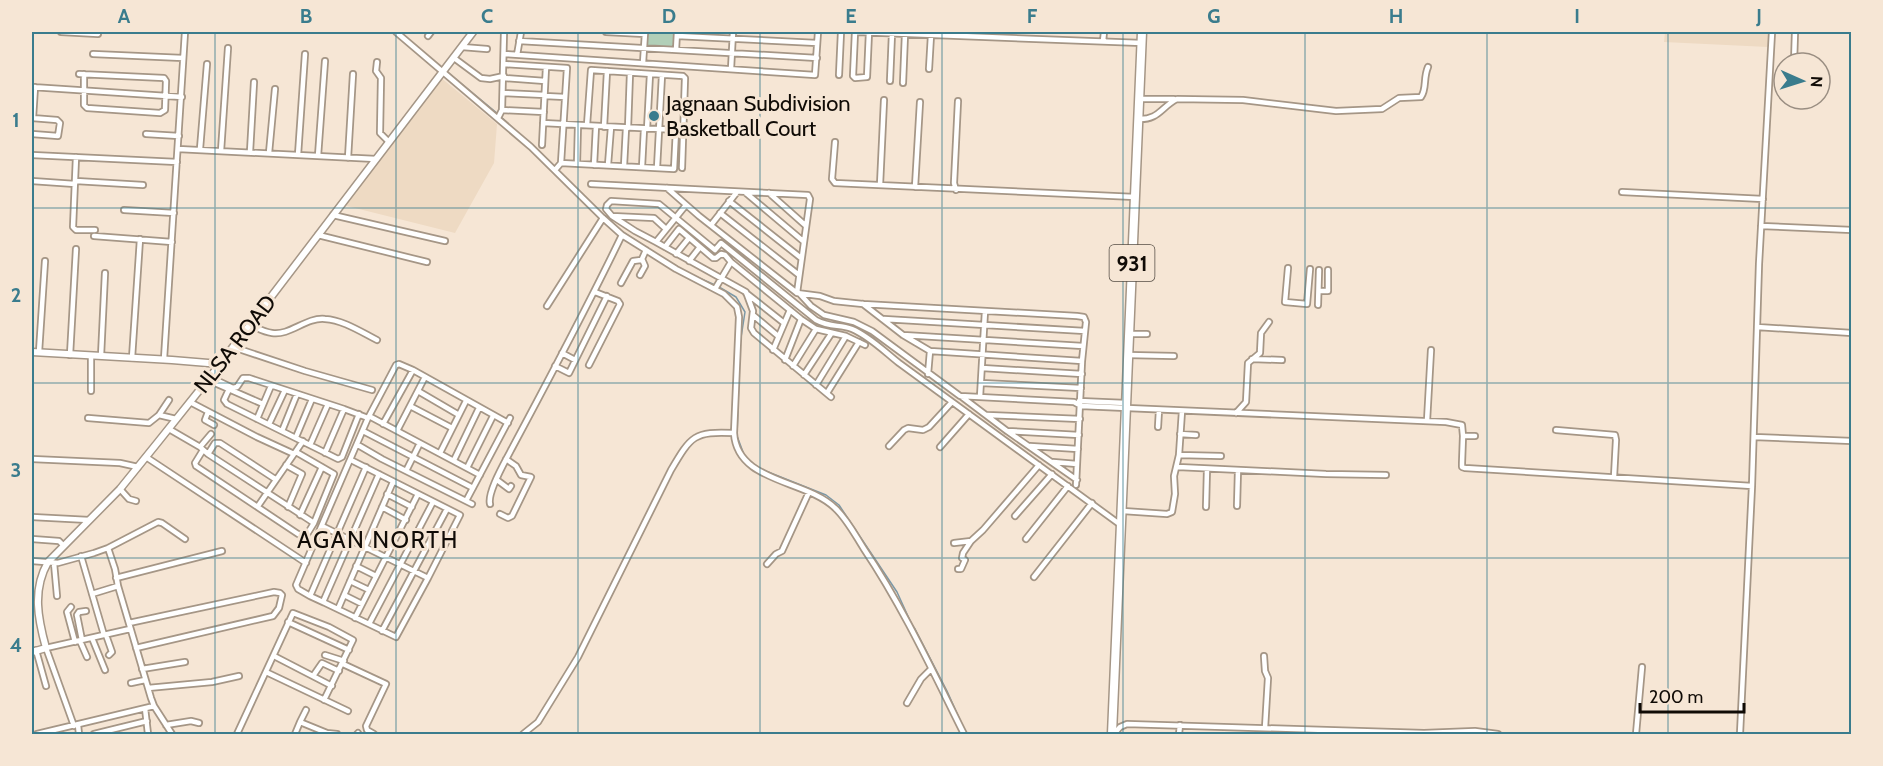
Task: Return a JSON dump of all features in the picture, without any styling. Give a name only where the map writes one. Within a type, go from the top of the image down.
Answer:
[{"type":"highway","name":"931","points":[[1111,735],[1116,724],[1121,495],[1142,32]]},
{"type":"highway","name":"931","points":[[1111,735],[1118,523],[1121,511]]},
{"type":"main road","name":"NLSA ROAD","points":[[46,648],[39,617],[38,596],[41,577],[51,562],[120,489],[209,379],[473,32]]},
{"type":"main road","points":[[35,352],[220,364]]},
{"type":"main road","points":[[34,651],[46,648]]},
{"type":"street","points":[[61,32],[98,35]]},
{"type":"street","points":[[164,360],[182,97],[184,32]]},
{"type":"street","points":[[396,32],[500,115],[622,235],[676,269],[716,287],[731,299],[739,311],[734,433],[738,451],[750,467],[822,498],[837,509],[881,575],[963,735]]},
{"type":"street","points":[[500,115],[504,77],[504,32]]},
{"type":"street","points":[[517,55],[521,32]]},
{"type":"street","points":[[606,32],[645,33],[643,63]]},
{"type":"street","points":[[731,69],[733,32]]},
{"type":"street","points":[[505,54],[815,76],[818,32]]},
{"type":"street","points":[[839,75],[841,32]]},
{"type":"street","points":[[869,32],[867,77],[855,78],[853,76],[856,32],[869,32],[899,32],[905,34],[979,34],[1031,39],[1142,43]]},
{"type":"street","points":[[888,32],[890,81]]},
{"type":"street","points":[[1031,32],[1031,39]]},
{"type":"street","points":[[1103,41],[1104,32]]},
{"type":"street","points":[[1740,735],[1761,226],[1772,32]]},
{"type":"street","points":[[1794,51],[1795,32]]},
{"type":"street","points":[[676,50],[677,34],[818,43]]},
{"type":"street","points":[[903,83],[905,34]]},
{"type":"street","points":[[928,34],[929,69]]},
{"type":"street","points":[[519,41],[817,58]]},
{"type":"street","points":[[462,47],[487,49]]},
{"type":"street","points":[[221,151],[228,48]]},
{"type":"street","points":[[93,54],[183,58]]},
{"type":"street","points":[[298,155],[305,54]]},
{"type":"street","points":[[454,58],[485,79],[504,77],[545,81]]},
{"type":"street","points":[[318,156],[325,61]]},
{"type":"street","points":[[377,62],[376,71],[381,78],[380,133],[389,142]]},
{"type":"street","points":[[201,150],[207,64]]},
{"type":"street","points":[[504,64],[567,68],[561,163],[555,170]]},
{"type":"street","points":[[542,144],[546,67]]},
{"type":"street","points":[[1139,99],[1243,100],[1336,111],[1382,109],[1399,98],[1421,96],[1425,91],[1424,76],[1428,67]]},
{"type":"street","points":[[586,125],[590,70],[681,76],[685,78],[682,168]]},
{"type":"street","points":[[604,127],[607,71]]},
{"type":"street","points":[[624,166],[630,73]]},
{"type":"street","points":[[82,74],[164,78],[165,110],[163,112],[129,112],[87,108],[84,105],[84,90],[82,74]]},
{"type":"street","points":[[348,158],[353,74]]},
{"type":"street","points":[[642,167],[650,75]]},
{"type":"street","points":[[657,168],[662,75]]},
{"type":"street","points":[[250,152],[254,82]]},
{"type":"street","points":[[32,134],[57,136],[60,125],[57,120],[32,118],[33,87],[182,97]]},
{"type":"street","points":[[269,153],[275,89]]},
{"type":"street","points":[[503,93],[565,97]]},
{"type":"street","points":[[1138,119],[1160,114],[1177,99]]},
{"type":"street","points":[[880,185],[884,100]]},
{"type":"street","points":[[956,189],[954,183],[958,101]]},
{"type":"street","points":[[915,187],[920,102]]},
{"type":"street","points":[[500,115],[544,112]]},
{"type":"street","points":[[543,123],[682,131]]},
{"type":"street","points":[[577,164],[578,125]]},
{"type":"street","points":[[594,165],[596,126]]},
{"type":"street","points":[[608,165],[611,127]]},
{"type":"street","points":[[561,163],[674,169],[676,130]]},
{"type":"street","points":[[146,134],[179,136]]},
{"type":"street","points":[[835,142],[833,181],[835,183],[1135,197]]},
{"type":"street","points":[[178,149],[376,159]]},
{"type":"street","points":[[32,155],[177,162]]},
{"type":"street","points":[[76,158],[74,229],[140,240],[172,242]]},
{"type":"street","points":[[32,181],[143,185]]},
{"type":"street","points":[[591,184],[809,196],[798,293]]},
{"type":"street","points":[[667,188],[798,293],[811,306],[824,315],[854,322],[872,331],[1077,483],[1086,321],[1080,316],[863,304],[834,301],[820,296],[798,293]]},
{"type":"street","points":[[711,225],[737,192]]},
{"type":"street","points":[[744,192],[803,241]]},
{"type":"street","points":[[1622,192],[1763,199]]},
{"type":"street","points":[[768,193],[806,225]]},
{"type":"street","points":[[784,323],[746,292],[612,216],[606,209],[607,205],[610,201],[659,204],[715,250],[721,243],[816,320],[831,327],[843,327],[858,332],[1118,523]]},
{"type":"street","points":[[729,201],[801,258]]},
{"type":"street","points":[[656,242],[686,205]]},
{"type":"street","points":[[124,210],[174,213]]},
{"type":"street","points":[[720,213],[799,275]]},
{"type":"street","points":[[333,215],[445,241]]},
{"type":"street","points":[[612,216],[654,218],[666,229]]},
{"type":"street","points":[[547,306],[603,218]]},
{"type":"street","points":[[1761,226],[1851,230]]},
{"type":"street","points":[[665,247],[677,228],[710,256],[715,258],[723,254],[816,329],[846,336],[865,345]]},
{"type":"street","points":[[318,235],[427,262]]},
{"type":"street","points":[[490,502],[506,459],[622,235]]},
{"type":"street","points":[[676,254],[689,238]]},
{"type":"street","points":[[132,358],[140,240]]},
{"type":"street","points":[[689,261],[700,247]]},
{"type":"street","points":[[70,355],[76,249]]},
{"type":"street","points":[[641,260],[646,250]]},
{"type":"street","points":[[702,268],[710,256]]},
{"type":"street","points":[[640,275],[645,266],[641,260]]},
{"type":"street","points":[[621,283],[633,261],[641,260]]},
{"type":"street","points":[[35,352],[45,261]]},
{"type":"street","points":[[716,287],[731,262]]},
{"type":"street","points":[[1288,268],[1285,303],[1307,304],[1310,269]]},
{"type":"street","points":[[1318,305],[1319,270]]},
{"type":"street","points":[[1319,291],[1328,291],[1328,270]]},
{"type":"street","points":[[100,356],[105,273]]},
{"type":"street","points":[[589,365],[620,304],[618,301],[594,292]]},
{"type":"street","points":[[746,292],[753,315],[752,330],[829,395],[859,342]]},
{"type":"street","points":[[555,366],[569,373],[607,297]]},
{"type":"street","points":[[750,304],[756,300]]},
{"type":"street","points":[[863,304],[903,335],[930,351],[1082,361]]},
{"type":"street","points":[[773,350],[790,310]]},
{"type":"street","points":[[976,408],[980,397],[985,311]]},
{"type":"street","points":[[753,315],[778,336]]},
{"type":"street","points":[[250,325],[268,333],[278,334],[308,322],[328,319],[338,321],[376,340]]},
{"type":"street","points":[[785,360],[801,319]]},
{"type":"street","points":[[882,319],[1085,331]]},
{"type":"street","points":[[1236,412],[1246,402],[1249,361],[1260,353],[1261,331],[1269,322]]},
{"type":"street","points":[[1757,327],[1851,333]]},
{"type":"street","points":[[793,366],[816,329]]},
{"type":"street","points":[[804,375],[831,334]]},
{"type":"street","points":[[1129,334],[1147,334]]},
{"type":"street","points":[[903,335],[1083,346]]},
{"type":"street","points":[[816,385],[846,336]]},
{"type":"street","points":[[233,347],[372,390]]},
{"type":"street","points":[[1427,422],[1431,350]]},
{"type":"street","points":[[928,374],[930,351]]},
{"type":"street","points":[[562,353],[575,360]]},
{"type":"street","points":[[1128,355],[1174,356]]},
{"type":"street","points":[[91,356],[91,391]]},
{"type":"street","points":[[1252,359],[1282,360]]},
{"type":"street","points":[[351,460],[463,516],[398,636],[395,637],[296,587],[368,417],[396,365],[400,364],[413,370],[493,416],[509,421],[466,501]]},
{"type":"street","points":[[982,368],[1082,374]]},
{"type":"street","points":[[383,424],[413,370]]},
{"type":"street","points":[[397,431],[425,377]]},
{"type":"street","points":[[229,388],[236,388],[245,378],[368,417],[480,474]]},
{"type":"street","points":[[209,379],[263,404]]},
{"type":"street","points":[[981,383],[1082,388]]},
{"type":"street","points":[[257,419],[271,386]]},
{"type":"street","points":[[229,388],[224,401],[337,459],[341,458],[359,414]]},
{"type":"street","points":[[269,424],[285,390]]},
{"type":"street","points":[[418,391],[459,415]]},
{"type":"street","points":[[282,431],[297,394]]},
{"type":"street","points":[[960,396],[1125,405],[1159,410],[1461,424],[1463,428],[1462,466],[1465,468],[1752,486]]},
{"type":"street","points":[[296,437],[312,399]]},
{"type":"street","points":[[88,418],[149,423],[159,415],[169,400]]},
{"type":"street","points":[[440,453],[466,401]]},
{"type":"street","points":[[190,402],[332,472],[334,475],[314,523],[306,536],[304,537],[196,466],[195,463],[211,434]]},
{"type":"street","points":[[889,446],[908,428],[923,430],[929,427],[952,402]]},
{"type":"street","points":[[310,445],[327,404]]},
{"type":"street","points":[[410,406],[452,428]]},
{"type":"street","points":[[454,460],[479,408]]},
{"type":"street","points":[[325,453],[344,409]]},
{"type":"street","points":[[1158,427],[1159,410]]},
{"type":"street","points":[[1107,514],[1121,511],[1171,513],[1174,507],[1174,476],[1178,467],[1182,411]]},
{"type":"street","points":[[208,412],[205,420],[214,425]]},
{"type":"street","points":[[940,447],[969,414]]},
{"type":"street","points":[[159,415],[176,419]]},
{"type":"street","points":[[986,415],[1080,419]]},
{"type":"street","points":[[467,468],[493,416]]},
{"type":"street","points":[[998,424],[1000,416]]},
{"type":"street","points":[[169,429],[314,523]]},
{"type":"street","points":[[363,430],[473,488]]},
{"type":"street","points":[[1556,430],[1615,435],[1614,477]]},
{"type":"street","points":[[1007,431],[1079,435]]},
{"type":"street","points":[[523,735],[538,722],[578,657],[671,470],[686,445],[703,433],[734,433]]},
{"type":"street","points":[[1180,434],[1196,435]]},
{"type":"street","points":[[1463,436],[1475,436]]},
{"type":"street","points":[[1754,437],[1851,441]]},
{"type":"street","points":[[258,506],[303,441]]},
{"type":"street","points":[[204,450],[220,443],[275,479]]},
{"type":"street","points":[[406,471],[420,443]]},
{"type":"street","points":[[358,445],[472,504]]},
{"type":"street","points":[[1028,446],[1078,449]]},
{"type":"street","points":[[1041,455],[1043,447]]},
{"type":"street","points":[[1179,455],[1221,456]]},
{"type":"street","points":[[146,457],[306,562]]},
{"type":"street","points":[[32,459],[120,463],[138,467]]},
{"type":"street","points":[[505,512],[502,511],[500,514],[508,518],[512,516],[531,477],[521,475],[515,465],[506,459]]},
{"type":"street","points":[[1051,462],[1077,464]]},
{"type":"street","points":[[286,465],[301,472],[302,476],[288,507]]},
{"type":"street","points":[[958,569],[965,560],[962,558],[963,553],[970,542],[1039,465]]},
{"type":"street","points":[[300,515],[322,467]]},
{"type":"street","points":[[310,596],[366,467]]},
{"type":"street","points":[[1178,467],[1386,475]]},
{"type":"street","points":[[1206,507],[1207,469]]},
{"type":"street","points":[[1237,506],[1238,470]]},
{"type":"street","points":[[323,602],[379,474]]},
{"type":"street","points":[[1015,516],[1052,474]]},
{"type":"street","points":[[497,480],[509,489],[511,486]]},
{"type":"street","points":[[338,609],[393,482]]},
{"type":"street","points":[[1026,538],[1068,486]]},
{"type":"street","points":[[120,489],[129,499],[136,501]]},
{"type":"street","points":[[767,564],[782,551],[809,492]]},
{"type":"street","points":[[387,494],[412,507]]},
{"type":"street","points":[[355,618],[418,495]]},
{"type":"street","points":[[369,624],[433,502]]},
{"type":"street","points":[[1034,577],[1092,503]]},
{"type":"street","points":[[382,507],[406,520]]},
{"type":"street","points":[[382,631],[447,509]]},
{"type":"street","points":[[32,517],[89,520]]},
{"type":"street","points":[[32,561],[64,562],[108,548],[160,522],[185,539]]},
{"type":"street","points":[[322,526],[428,578]]},
{"type":"street","points":[[32,539],[59,541],[64,546]]},
{"type":"street","points":[[954,543],[970,542]]},
{"type":"street","points":[[108,548],[145,680],[154,706],[172,735]]},
{"type":"street","points":[[116,578],[222,551]]},
{"type":"street","points":[[81,556],[112,652],[109,655]]},
{"type":"street","points":[[51,562],[57,596]]},
{"type":"street","points":[[356,566],[376,576]]},
{"type":"street","points":[[350,581],[369,590]]},
{"type":"street","points":[[93,594],[118,586]]},
{"type":"street","points":[[79,735],[46,648],[276,592],[282,595],[279,608],[273,616],[136,648]]},
{"type":"street","points":[[344,595],[362,604]]},
{"type":"street","points":[[71,607],[68,614],[87,657]]},
{"type":"street","points":[[79,641],[77,615],[79,612],[86,611]]},
{"type":"street","points":[[237,735],[293,613],[353,641],[324,700]]},
{"type":"street","points":[[307,631],[312,620]]},
{"type":"street","points":[[288,622],[350,650]]},
{"type":"street","points":[[92,638],[105,670]]},
{"type":"street","points":[[34,651],[46,686]]},
{"type":"street","points":[[325,655],[386,684],[366,726],[367,730],[374,735]]},
{"type":"street","points":[[274,656],[332,686]]},
{"type":"street","points":[[1264,656],[1268,678],[1265,728]]},
{"type":"street","points":[[142,669],[185,662]]},
{"type":"street","points":[[313,676],[321,663],[339,671]]},
{"type":"street","points":[[1636,735],[1642,667]]},
{"type":"street","points":[[907,703],[921,679],[931,669]]},
{"type":"street","points":[[266,672],[348,711]]},
{"type":"street","points":[[148,688],[212,682],[239,676]]},
{"type":"street","points":[[131,683],[145,680]]},
{"type":"street","points":[[38,735],[62,732],[76,726],[154,706]]},
{"type":"street","points":[[145,708],[148,735]]},
{"type":"street","points":[[295,735],[306,710]]},
{"type":"street","points":[[166,725],[191,720],[199,723]]},
{"type":"street","points":[[94,735],[147,721]]},
{"type":"street","points":[[300,722],[320,731],[337,734]]},
{"type":"street","points":[[1116,724],[1424,734],[1475,731],[1498,735]]},
{"type":"street","points":[[1179,735],[1180,725]]},
{"type":"street","points":[[1206,735],[1207,727]]},
{"type":"street","points":[[120,728],[121,735]]},
{"type":"shaded area","points":[[1665,32],[1769,32],[1768,47],[1664,42]]},
{"type":"shaded area","points":[[440,77],[497,124],[494,163],[455,233],[343,205]]},
{"type":"green space","points":[[647,32],[675,32],[674,47],[647,46]]},
{"type":"waterway","points":[[400,32],[442,68]]},
{"type":"waterway","points":[[446,71],[498,114]]},
{"type":"waterway","points":[[501,117],[546,159]]},
{"type":"waterway","points":[[618,229],[644,246]]},
{"type":"waterway","points":[[692,275],[715,285]]},
{"type":"waterway","points":[[719,287],[736,297],[745,312],[740,344],[737,436],[743,452]]},
{"type":"waterway","points":[[758,468],[826,495],[839,505],[897,592],[960,720]]},
{"type":"place","name":"Jagnaan Subdivision Basketball Court","points":[[654,116]]},
{"type":"district","name":"AGAN NORTH","points":[[378,539]]}]
